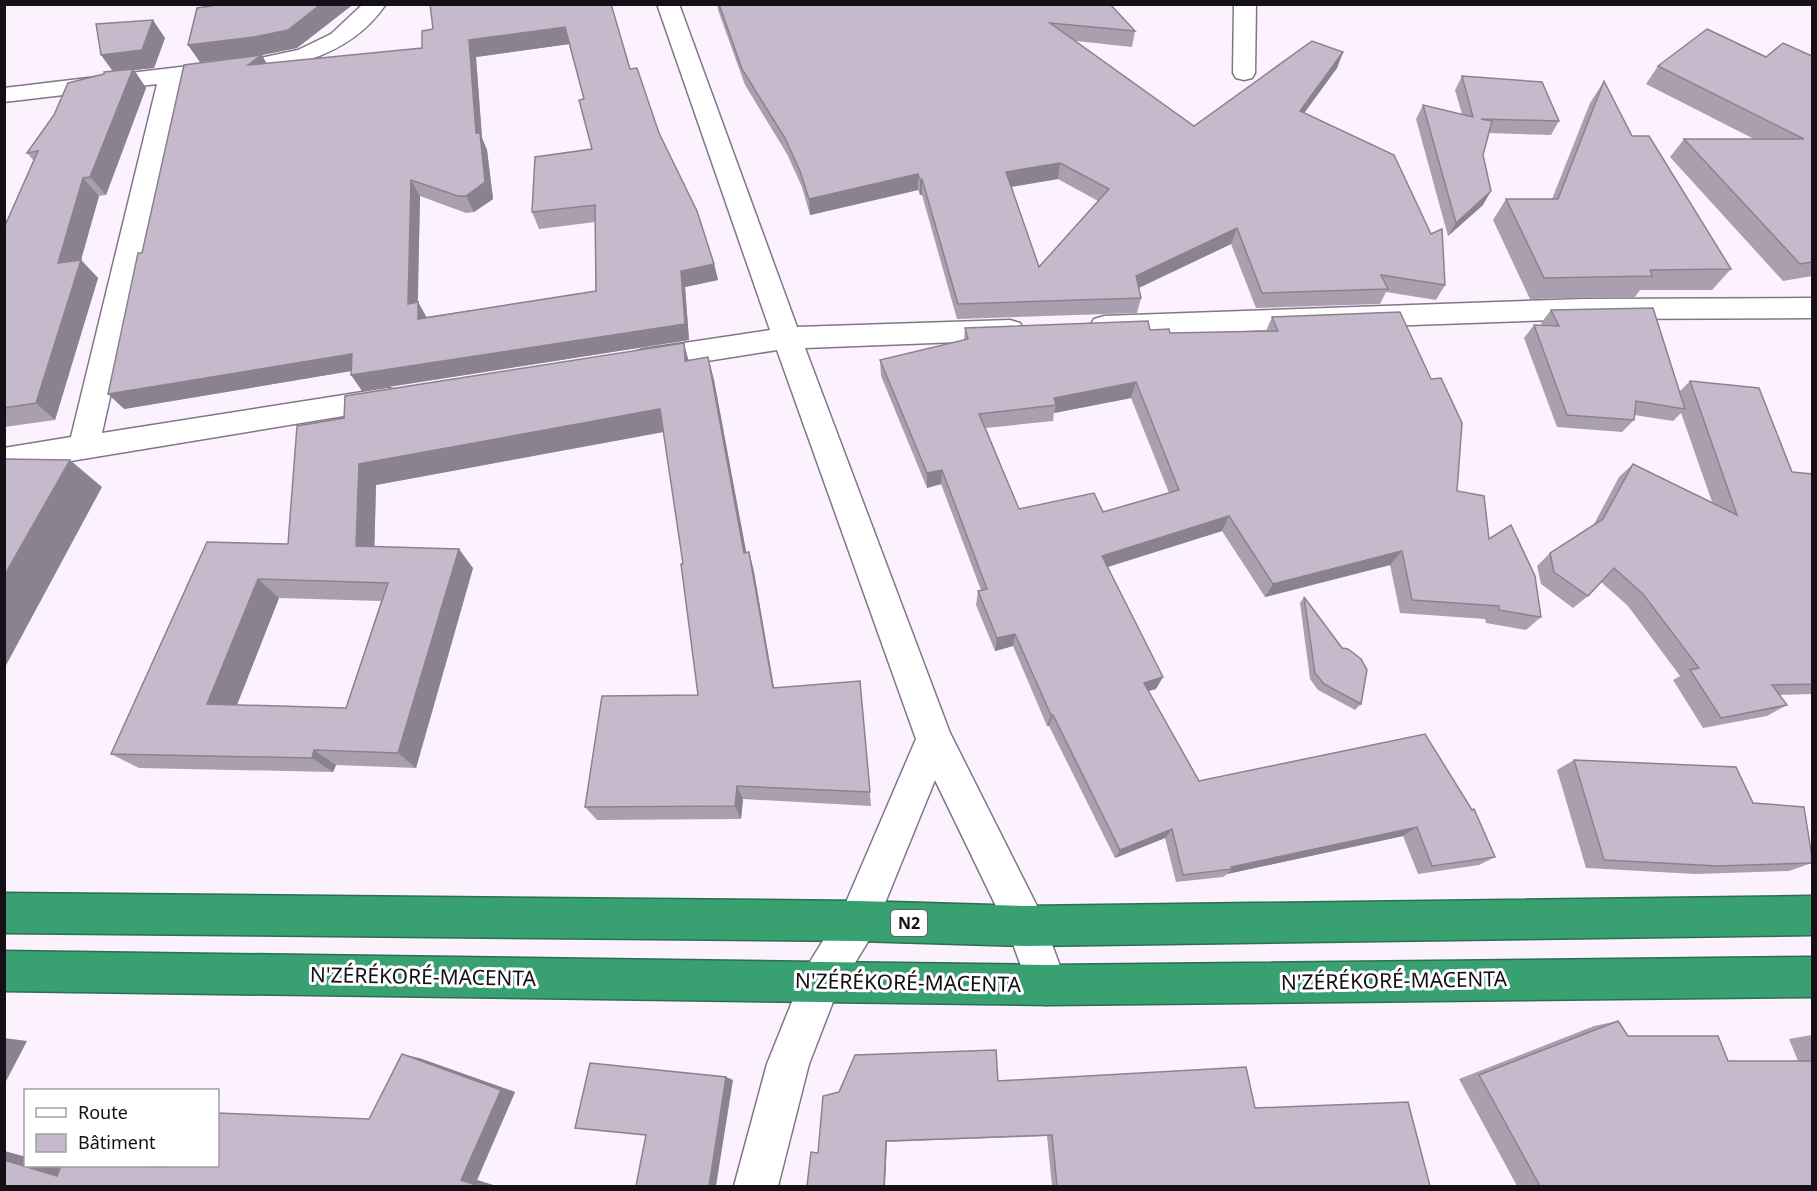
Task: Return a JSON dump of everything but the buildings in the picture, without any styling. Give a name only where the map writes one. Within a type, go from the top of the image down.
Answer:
[{"type":"highway","name":"N2","points":[[4,914],[858,921],[1026,926],[1812,916]]},
{"type":"highway","name":"N'ZÉRÉKORÉ-MACENTA","points":[[4,971],[1047,985],[1812,976]]},
{"type":"street","points":[[4,95],[265,64],[305,55],[339,39],[376,4]]},
{"type":"street","points":[[668,4],[786,338],[934,739],[1026,926],[1047,985]]},
{"type":"street","points":[[1244,73],[1245,4]]},
{"type":"street","points":[[84,446],[171,76]]},
{"type":"street","points":[[1084,327],[1583,309],[1812,308]]},
{"type":"street","points":[[622,363],[786,338],[1036,329]]},
{"type":"street","points":[[4,460],[412,396]]},
{"type":"street","points":[[756,1186],[788,1064],[820,982],[858,921],[934,739]]}]
